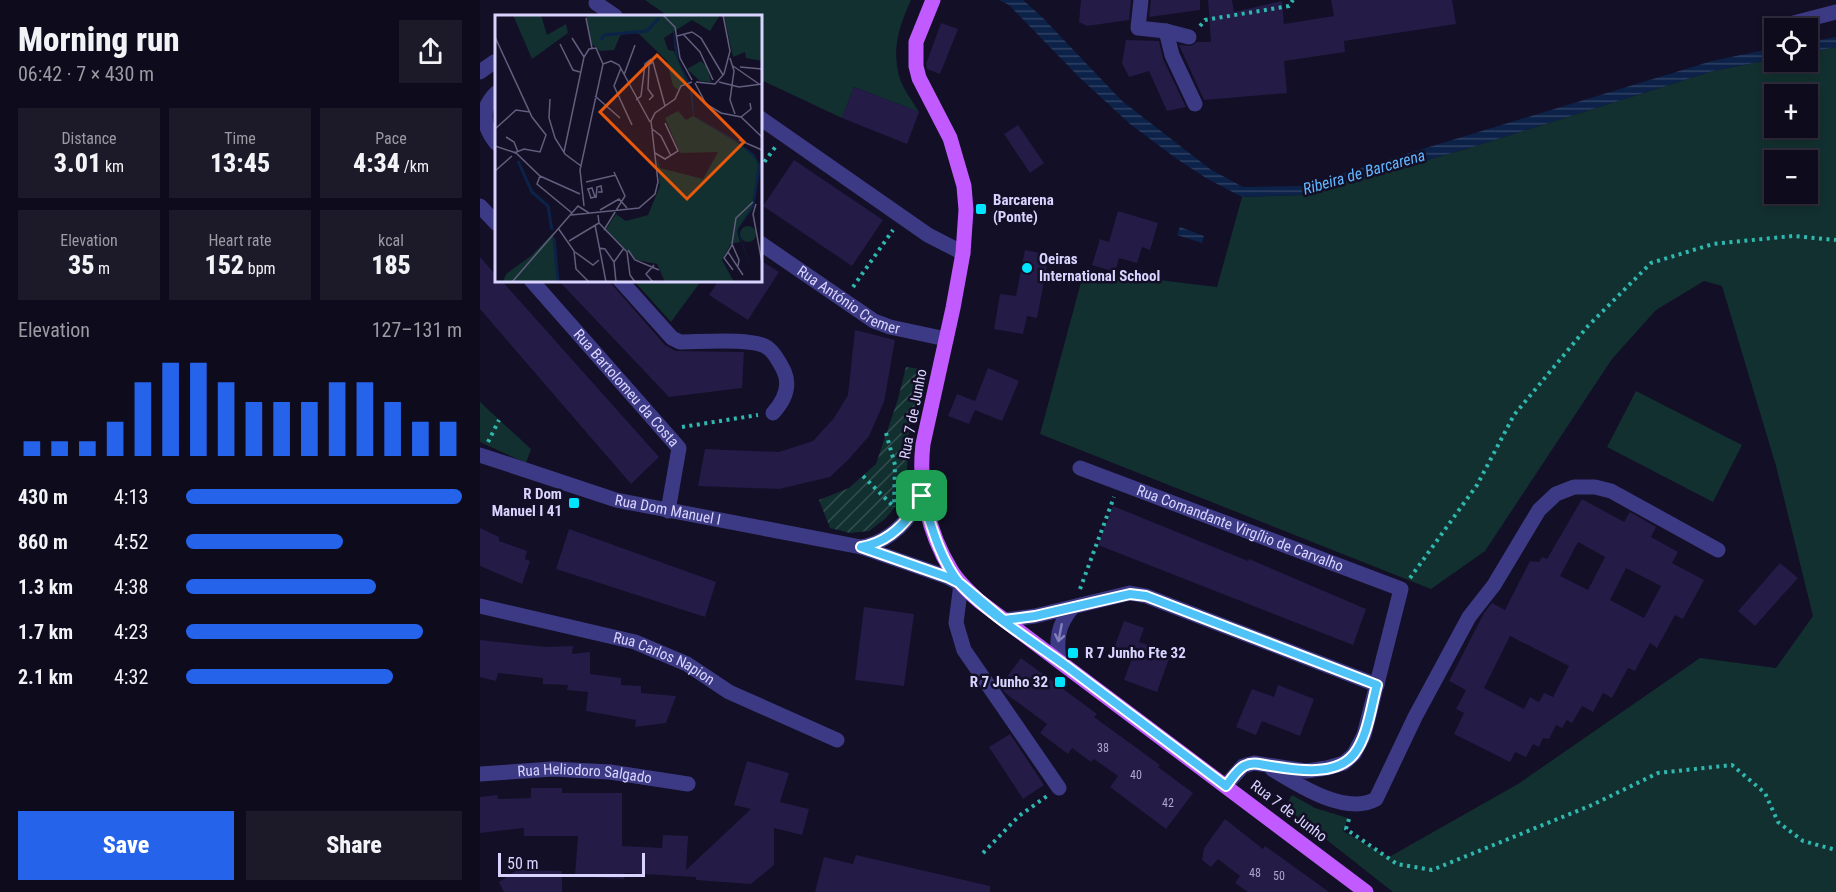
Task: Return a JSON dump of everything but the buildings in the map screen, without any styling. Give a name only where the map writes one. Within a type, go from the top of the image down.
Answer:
[{"type":"main road","name":"Rua 7 de Junho","points":[[933,0],[916,42],[916,66],[919,78],[950,138],[959,163],[966,210],[963,253],[954,308],[923,444],[920,467],[922,496],[950,570],[961,584],[1004,620],[1366,892]]},
{"type":"street","points":[[1141,0],[1138,28],[1166,31],[1189,37]]},
{"type":"street","points":[[596,3],[614,15]]},
{"type":"street","points":[[1813,18],[1836,12]]},
{"type":"street","points":[[1166,31],[1172,55],[1195,104]]},
{"type":"street","points":[[480,72],[495,62]]},
{"type":"street","points":[[495,95],[485,110],[484,123],[495,141]]},
{"type":"street","points":[[762,119],[928,235],[963,253]]},
{"type":"street","points":[[480,206],[495,222]]},
{"type":"street","name":"Rua António Cremer","points":[[762,244],[874,321],[890,327],[946,339]]},
{"type":"street","name":"Rua Bartolomeu da Costa","points":[[533,282],[679,448],[668,511]]},
{"type":"street","points":[[622,282],[672,338],[681,342],[757,343],[768,348],[779,360],[787,386],[784,401],[773,413]]},
{"type":"street","name":"Rua Dom Manuel I","points":[[481,456],[616,501],[861,547],[961,584]]},
{"type":"street","name":"Rua Comandante Virgílio de Carvalho","points":[[1080,468],[1401,589]]},
{"type":"street","points":[[1267,766],[1327,799],[1367,804],[1376,799],[1415,717],[1469,617],[1494,585],[1539,510],[1556,494],[1574,487],[1594,487],[1611,491],[1718,550]]},
{"type":"street","points":[[861,547],[874,545],[885,539],[908,519],[922,496]]},
{"type":"street","points":[[961,584],[956,623],[964,650],[1059,788]]},
{"type":"street","points":[[1226,786],[1243,766],[1254,763],[1306,771],[1344,763],[1354,754],[1364,735],[1401,589]]},
{"type":"street","points":[[1004,620],[1020,619],[1130,594],[1146,596],[1377,685]]},
{"type":"street","name":"Rua Carlos Napion","points":[[480,606],[635,642],[687,664],[729,692],[837,740]]},
{"type":"street","points":[[1059,661],[1058,633],[1066,615],[1072,608]]},
{"type":"street","name":"Rua Heliodoro Salgado","points":[[480,774],[553,769],[610,772],[688,784]]},
{"type":"path","points":[[1189,37],[1205,20],[1289,6],[1293,0]]},
{"type":"path","points":[[762,165],[785,135]]},
{"type":"path","points":[[844,300],[903,217]]},
{"type":"path","points":[[1401,589],[1437,543],[1477,485],[1514,415],[1587,326],[1651,263],[1713,244],[1793,236],[1836,240]]},
{"type":"path","points":[[663,430],[773,413]]},
{"type":"path","points":[[481,456],[499,420]]},
{"type":"path","points":[[886,433],[895,465],[894,507]]},
{"type":"path","points":[[863,476],[908,519]]},
{"type":"path","points":[[1072,608],[1120,483]]},
{"type":"path","points":[[1353,803],[1346,829],[1397,864],[1432,870],[1592,805],[1658,773],[1732,765],[1765,793],[1778,822],[1803,841],[1836,850]]},
{"type":"path","points":[[983,853],[1019,816],[1059,788]]},
{"type":"green space","points":[[645,0],[911,0],[900,29],[896,58],[900,79],[919,112],[854,87],[842,118],[762,80],[762,15],[667,15]]},
{"type":"green space","points":[[1836,47],[1836,892],[1393,892],[1285,807],[1292,795],[1315,808],[1348,818],[1343,831],[1389,857],[1518,784],[1700,658],[1776,668],[1813,616],[1776,466],[1722,286],[1704,281],[1656,310],[1612,359],[1485,551],[1431,589],[1040,434],[1084,271],[1217,287],[1242,197],[1303,195],[1466,149],[1713,71],[1764,61],[1764,72],[1818,72],[1818,51]]},
{"type":"green space","points":[[635,282],[700,282],[671,322]]},
{"type":"green space","points":[[906,367],[927,370],[909,428],[906,494],[886,518],[869,531],[850,533],[830,528],[819,500],[849,488],[876,464],[898,399]]},
{"type":"green space","points":[[1636,391],[1742,445],[1713,502],[1607,447]]},
{"type":"green space","points":[[480,402],[531,449],[526,463],[480,442]]},
{"type":"water","name":"Ribeira de Barcarena","points":[[999,0],[1023,0],[1122,101],[1210,169],[1243,187],[1301,186],[1712,61],[1764,50],[1764,61],[1713,71],[1466,149],[1303,195],[1242,197],[1206,178],[1130,124],[1080,78],[1009,5]]},
{"type":"water","points":[[1836,37],[1836,47],[1818,51],[1818,40]]},
{"type":"water","points":[[1180,227],[1204,236],[1202,243],[1177,235]]},
{"type":"place","name":"Barcarena (Ponte)","points":[[981,209]]},
{"type":"place","name":"Oeiras International School","points":[[1027,268]]},
{"type":"place","name":"R Dom Manuel I 41","points":[[574,503]]},
{"type":"place","name":"R 7 Junho Fte 32","points":[[1073,653]]},
{"type":"place","name":"R 7 Junho 32","points":[[1060,682]]},
{"type":"route","points":[[922,496],[915,510],[900,528],[874,545],[861,547],[961,584],[1004,620],[1035,616],[1130,594],[1146,596],[1377,685],[1364,735],[1354,754],[1344,763],[1306,771],[1254,763],[1243,766],[1226,786],[1032,641],[1004,620],[979,601],[961,584],[950,570],[922,496]]}]
